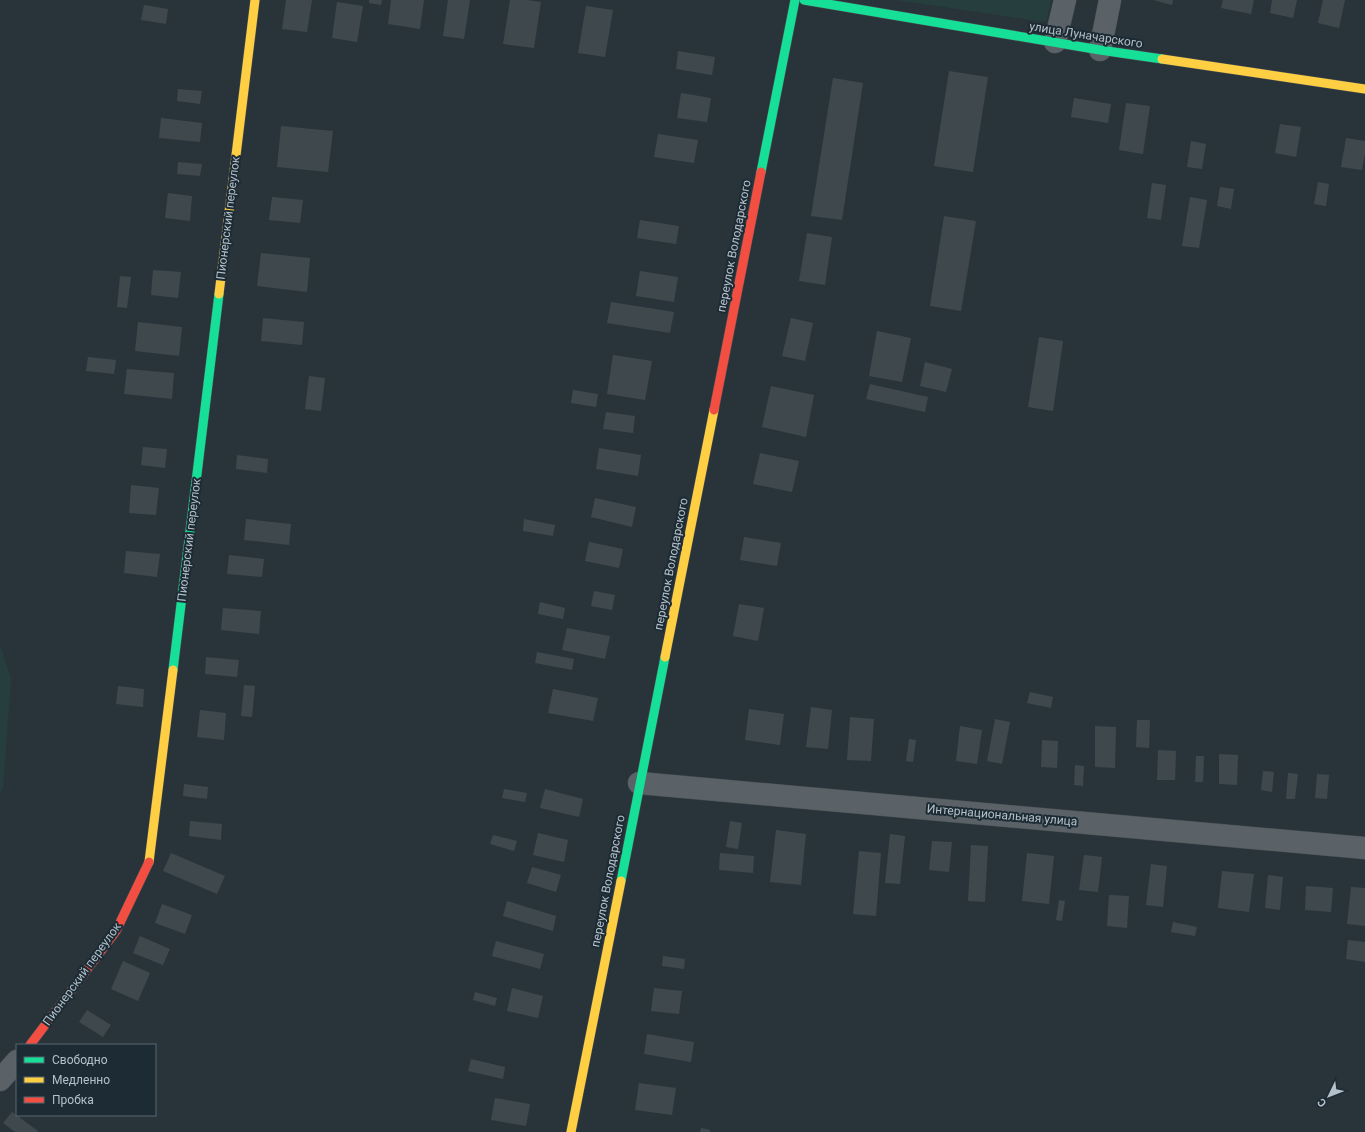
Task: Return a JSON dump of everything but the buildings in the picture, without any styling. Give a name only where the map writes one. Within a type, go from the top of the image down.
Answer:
[{"type":"street","name":"Пионерский переулок","points":[[31,1044],[116,932],[148,862],[255,0]]},
{"type":"street","name":"переулок Володарского","points":[[571,1132],[795,0]]},
{"type":"street","name":"улица Луначарского","points":[[804,0],[1100,50],[1365,89]]},
{"type":"street","points":[[1054,42],[1064,0]]},
{"type":"street","points":[[1100,50],[1110,0]]},
{"type":"street","name":"Интернациональная улица","points":[[640,783],[1365,848]]},
{"type":"street","points":[[0,1080],[16,1062]]},
{"type":"green space","points":[[896,0],[1051,0],[1046,22]]},
{"type":"green space","points":[[0,645],[11,679],[3,787],[0,795]]},
{"type":"traffic: fast","points":[[761,172],[795,0]]},
{"type":"traffic: fast","points":[[804,0],[1100,50],[1162,59]]},
{"type":"traffic: fast","points":[[173,670],[219,294]]},
{"type":"traffic: fast","points":[[621,881],[665,657]]},
{"type":"traffic: slow","points":[[219,294],[255,0]]},
{"type":"traffic: slow","points":[[1162,59],[1365,89]]},
{"type":"traffic: slow","points":[[665,657],[714,410]]},
{"type":"traffic: slow","points":[[149,862],[173,670]]},
{"type":"traffic: slow","points":[[571,1132],[621,881]]},
{"type":"traffic: jam","points":[[714,410],[761,172]]},
{"type":"traffic: jam","points":[[31,1044],[116,931],[149,862]]}]
